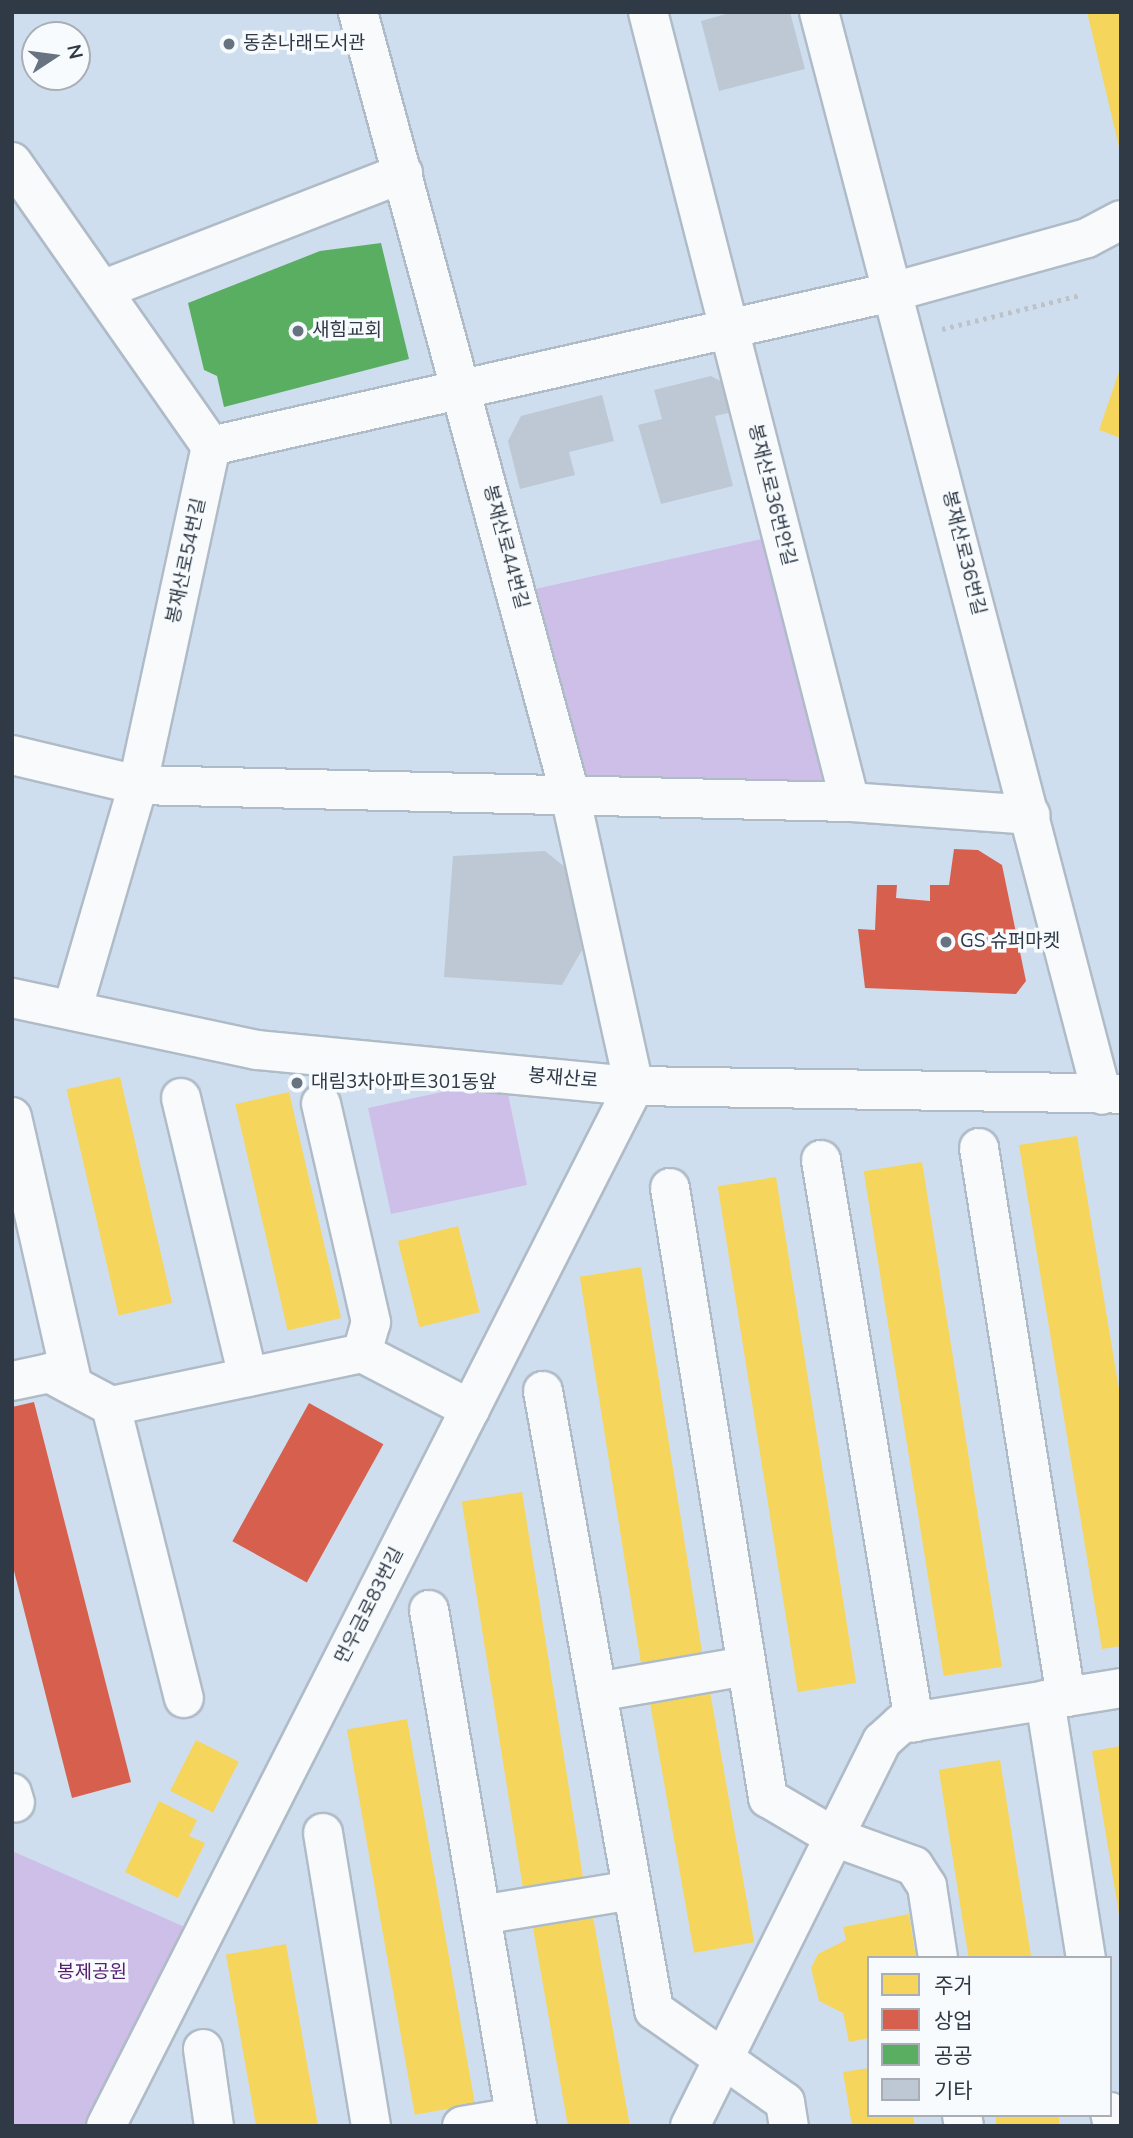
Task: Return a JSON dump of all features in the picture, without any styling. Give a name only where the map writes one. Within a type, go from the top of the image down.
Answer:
[{"type":"street","name":"봉재산로44번길","points":[[358,12],[464,387],[570,794],[634,1086]]},
{"type":"street","name":"봉재산로36번안길","points":[[648,12],[850,802]]},
{"type":"street","name":"봉재산로36번길","points":[[819,12],[896,291],[1031,815],[1112,1095]]},
{"type":"street","points":[[12,162],[211,446],[896,291],[1087,238],[1121,220]]},
{"type":"street","points":[[102,290],[403,173]]},
{"type":"street","name":"봉재산로54번길","points":[[72,1011],[138,785],[211,446]]},
{"type":"street","points":[[12,755],[138,785],[850,802],[1031,815]]},
{"type":"street","name":"봉재산로","points":[[12,998],[257,1050],[634,1086],[1112,1095]]},
{"type":"street","name":"먼우금로83번길","points":[[106,2126],[634,1086]]},
{"type":"street","points":[[181,1098],[248,1377]]},
{"type":"street","points":[[321,1104],[371,1322],[362,1353]]},
{"type":"street","points":[[12,1117],[73,1385]]},
{"type":"street","points":[[979,1148],[1056,1699],[1086,1956]]},
{"type":"street","points":[[821,1160],[914,1722]]},
{"type":"street","points":[[670,1188],[768,1798],[834,1837],[914,1867],[927,1886],[938,1956]]},
{"type":"street","points":[[12,1381],[49,1373],[111,1406],[362,1353],[470,1409]]},
{"type":"street","points":[[543,1391],[654,2010],[785,2102],[789,2126]]},
{"type":"street","points":[[111,1406],[184,1698]]},
{"type":"street","points":[[429,1610],[516,2121],[461,2126]]},
{"type":"street","points":[[597,1692],[746,1666]]},
{"type":"street","points":[[690,2126],[882,1741],[901,1724],[1121,1688]]},
{"type":"street","points":[[323,1833],[371,2126]]},
{"type":"street","points":[[481,1915],[632,1890]]},
{"type":"street","points":[[203,2049],[214,2126]]},
{"type":"path","points":[[908,337],[1080,295]]},
{"type":"green space","points":[[775,536],[834,790],[578,789],[526,591]]},
{"type":"green space","points":[[456,1089],[508,1094],[527,1185],[391,1214],[368,1108]]},
{"type":"green space","name":"봉제공원","points":[[12,1851],[203,1935],[106,2126],[12,2126]]},
{"type":"building: 주거","points":[[1087,12],[1121,12],[1121,151],[1120,151]]},
{"type":"building: 주거","points":[[1121,369],[1121,438],[1099,430]]},
{"type":"building: 주거","points":[[120,1077],[172,1303],[119,1315],[66,1089]]},
{"type":"building: 주거","points":[[289,1092],[341,1318],[288,1330],[235,1104]]},
{"type":"building: 주거","points":[[1077,1136],[1121,1402],[1121,1646],[1102,1649],[1019,1145]]},
{"type":"building: 주거","points":[[922,1162],[1002,1667],[944,1676],[864,1171]]},
{"type":"building: 주거","points":[[776,1177],[856,1683],[798,1692],[718,1186]]},
{"type":"building: 주거","points":[[458,1226],[480,1312],[419,1327],[398,1241]]},
{"type":"building: 주거","points":[[641,1267],[702,1653],[641,1663],[580,1277]]},
{"type":"building: 주거","points":[[522,1492],[583,1878],[523,1888],[462,1502]]},
{"type":"building: 주거","points":[[710,1692],[754,1942],[694,1953],[650,1703]]},
{"type":"building: 주거","points":[[407,1719],[475,2104],[415,2115],[347,1730]]},
{"type":"building: 주거","points":[[196,1740],[239,1762],[213,1813],[170,1791]]},
{"type":"building: 주거","points":[[1121,1746],[1121,1914],[1119,1914],[1092,1751]]},
{"type":"building: 주거","points":[[1000,1760],[1031,1956],[968,1956],[939,1770]]},
{"type":"building: 주거","points":[[159,1801],[197,1820],[189,1836],[205,1843],[178,1898],[125,1872]]},
{"type":"building: 주거","points":[[909,1914],[916,1956],[867,1956],[867,2038],[849,2042],[843,2013],[819,2001],[811,1968],[818,1954],[846,1940],[843,1927]]},
{"type":"building: 주거","points":[[593,1917],[630,2126],[568,2126],[533,1928]]},
{"type":"building: 주거","points":[[286,1944],[318,2126],[256,2126],[226,1955]]},
{"type":"building: 주거","points":[[867,2068],[867,2117],[913,2117],[915,2126],[852,2126],[843,2072]]},
{"type":"building: 주거","points":[[996,2117],[1059,2117],[1059,2126],[996,2126]]},
{"type":"building: 상업","points":[[954,849],[978,850],[1002,865],[1026,981],[1016,994],[865,988],[858,929],[875,930],[877,885],[897,885],[896,898],[930,901],[930,885],[949,885]]},
{"type":"building: 상업","points":[[34,1402],[131,1782],[72,1798],[12,1563],[12,1407]]},
{"type":"building: 상업","points":[[309,1403],[383,1444],[307,1582],[232,1541]]},
{"type":"building: 공공","name":"새힘교회","points":[[381,243],[409,359],[224,407],[217,376],[204,370],[188,303],[320,251]]},
{"type":"building: 기타","points":[[733,12],[790,12],[805,69],[719,91],[701,21]]},
{"type":"building: 기타","points":[[711,376],[726,384],[733,412],[715,416],[733,486],[661,504],[638,425],[662,419],[654,390]]},
{"type":"building: 기타","points":[[602,395],[614,441],[569,452],[575,475],[520,489],[508,441],[521,416]]},
{"type":"building: 기타","points":[[545,851],[566,868],[582,950],[562,985],[444,977],[453,856]]},
{"type":"place","name":"동춘나래도서관","points":[[229,44]]},
{"type":"place","name":"새힘교회","points":[[298,331]]},
{"type":"place","name":"GS 슈퍼마켓","points":[[946,942]]},
{"type":"place","name":"대림3차아파트301동앞","points":[[297,1083]]}]
